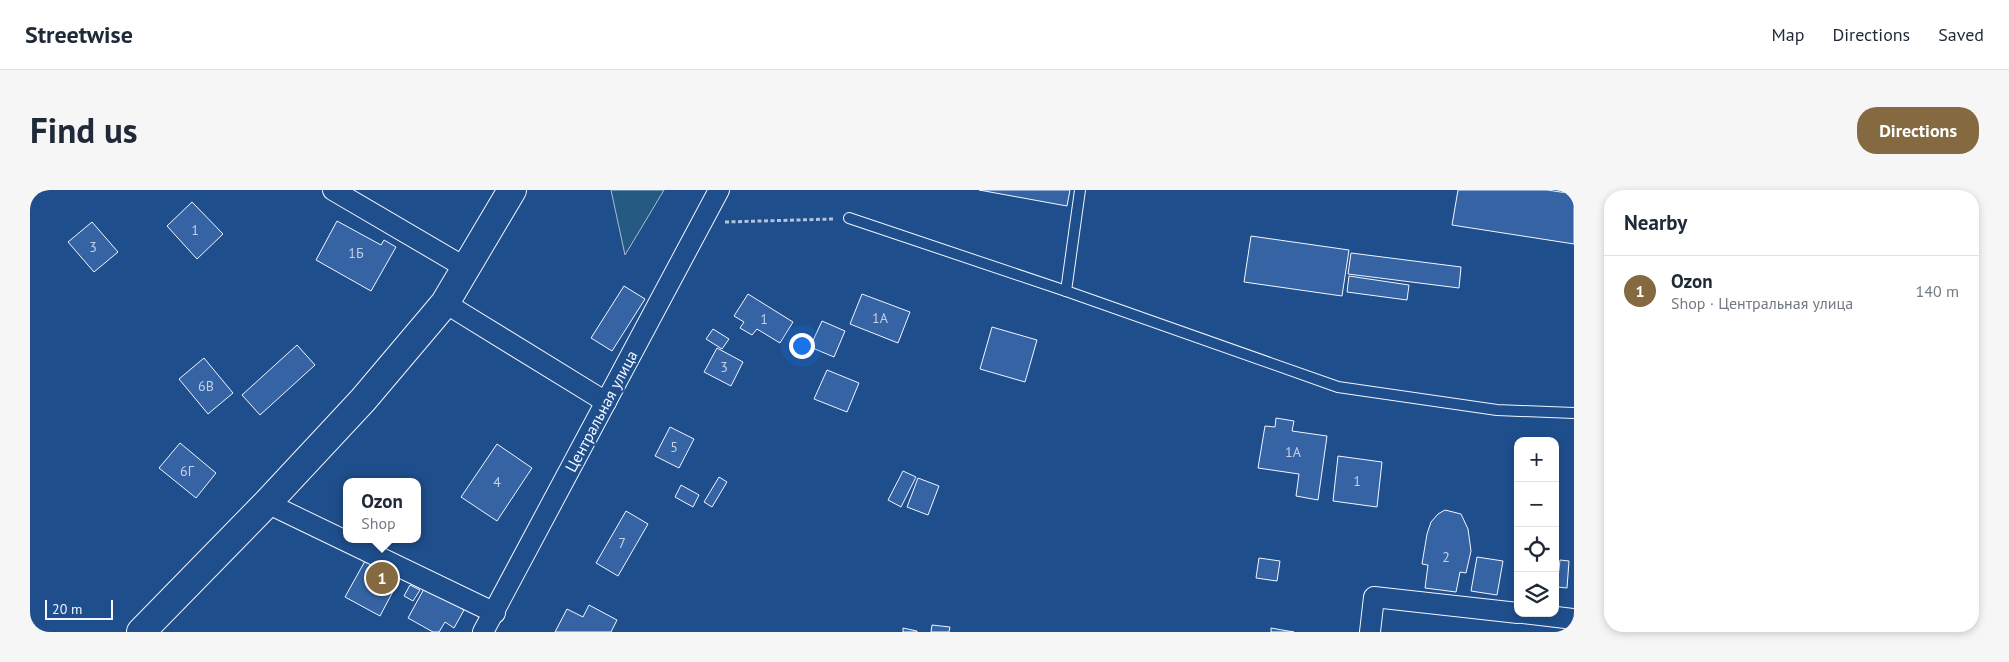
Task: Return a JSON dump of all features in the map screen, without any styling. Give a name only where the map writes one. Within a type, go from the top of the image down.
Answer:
[{"type":"main road","points":[[141,632],[267,503],[363,400],[445,303],[512,190]]},
{"type":"street","points":[[334,190],[466,268]]},
{"type":"street","name":"Центральная улица","points":[[483,632],[495,613],[719,190]]},
{"type":"street","points":[[445,303],[606,402]]},
{"type":"street","points":[[267,503],[343,540]]},
{"type":"street","points":[[350,543],[495,613]]},
{"type":"street","points":[[1370,632],[1374,597],[1514,613]]},
{"type":"street","points":[[1557,617],[1574,619]]},
{"type":"lane","points":[[1066,291],[1080,190]]},
{"type":"lane","points":[[849,218],[1066,291],[1338,387],[1497,410],[1574,412]]},
{"type":"path","points":[[701,223],[849,218]]},
{"type":"shaded area","points":[[611,190],[664,190],[625,255]]},
{"type":"building","points":[[979,190],[1070,190],[1067,206]]},
{"type":"building","points":[[1458,190],[1547,190],[1574,194],[1574,244],[1452,225]]},
{"type":"building","points":[[192,202],[223,234],[197,259],[167,226]]},
{"type":"building","points":[[337,221],[381,245],[384,240],[396,247],[371,291],[316,260]]},
{"type":"building","points":[[92,222],[118,252],[94,272],[68,242]]},
{"type":"building","points":[[1251,236],[1349,250],[1342,296],[1244,282]]},
{"type":"building","points":[[1351,253],[1461,267],[1459,288],[1348,274]]},
{"type":"building","points":[[1349,276],[1409,285],[1407,300],[1347,292]]},
{"type":"building","points":[[624,286],[645,299],[612,351],[591,338]]},
{"type":"building","points":[[748,294],[793,322],[780,343],[757,329],[752,335],[740,328],[744,322],[734,316]]},
{"type":"building","points":[[862,294],[910,312],[898,343],[850,324]]},
{"type":"building","points":[[822,321],[845,331],[834,357],[810,347]]},
{"type":"building","points":[[992,327],[1037,340],[1025,382],[980,369]]},
{"type":"building","points":[[713,329],[729,339],[722,349],[706,339]]},
{"type":"building","points":[[297,345],[315,365],[260,415],[242,395]]},
{"type":"building","points":[[717,348],[743,362],[731,386],[704,372]]},
{"type":"building","points":[[204,358],[233,393],[208,414],[179,379]]},
{"type":"building","points":[[827,370],[859,383],[847,412],[814,399]]},
{"type":"building","points":[[1276,418],[1294,421],[1292,431],[1327,436],[1318,500],[1296,496],[1299,474],[1258,468],[1265,426],[1275,427]]},
{"type":"building","points":[[670,427],[694,439],[679,468],[655,456]]},
{"type":"building","points":[[180,443],[216,473],[196,498],[159,468]]},
{"type":"building","points":[[497,444],[532,468],[497,521],[461,497]]},
{"type":"building","points":[[1338,456],[1382,462],[1377,507],[1333,501]]},
{"type":"building","points":[[903,471],[916,477],[901,507],[888,500]]},
{"type":"building","points":[[719,477],[727,482],[712,507],[704,502]]},
{"type":"building","points":[[918,478],[939,486],[928,515],[907,507]]},
{"type":"building","points":[[681,485],[699,495],[693,507],[675,497]]},
{"type":"building","points":[[1445,510],[1461,514],[1468,529],[1471,551],[1466,573],[1460,572],[1456,592],[1425,588],[1428,565],[1422,564],[1427,534],[1431,522],[1438,514]]},
{"type":"building","points":[[626,511],[648,524],[618,576],[596,563]]},
{"type":"building","points":[[1477,557],[1503,561],[1497,595],[1471,591]]},
{"type":"building","points":[[1259,558],[1280,561],[1277,581],[1256,578]]},
{"type":"building","points":[[1560,560],[1569,561],[1567,588],[1559,587]]},
{"type":"building","points":[[365,561],[399,580],[380,616],[345,597]]},
{"type":"building","points":[[410,585],[420,590],[413,601],[404,596]]},
{"type":"building","points":[[425,587],[464,610],[454,628],[445,622],[439,632],[433,632],[408,618]]},
{"type":"building","points":[[589,605],[617,620],[611,632],[555,632],[567,609],[583,617]]},
{"type":"building","points":[[932,625],[950,627],[949,632],[931,632]]},
{"type":"building","points":[[903,628],[917,631],[917,632],[903,632]]},
{"type":"building","points":[[1271,628],[1294,632],[1271,632]]},
{"type":"place","name":"Ozon","points":[[382,578]]}]
